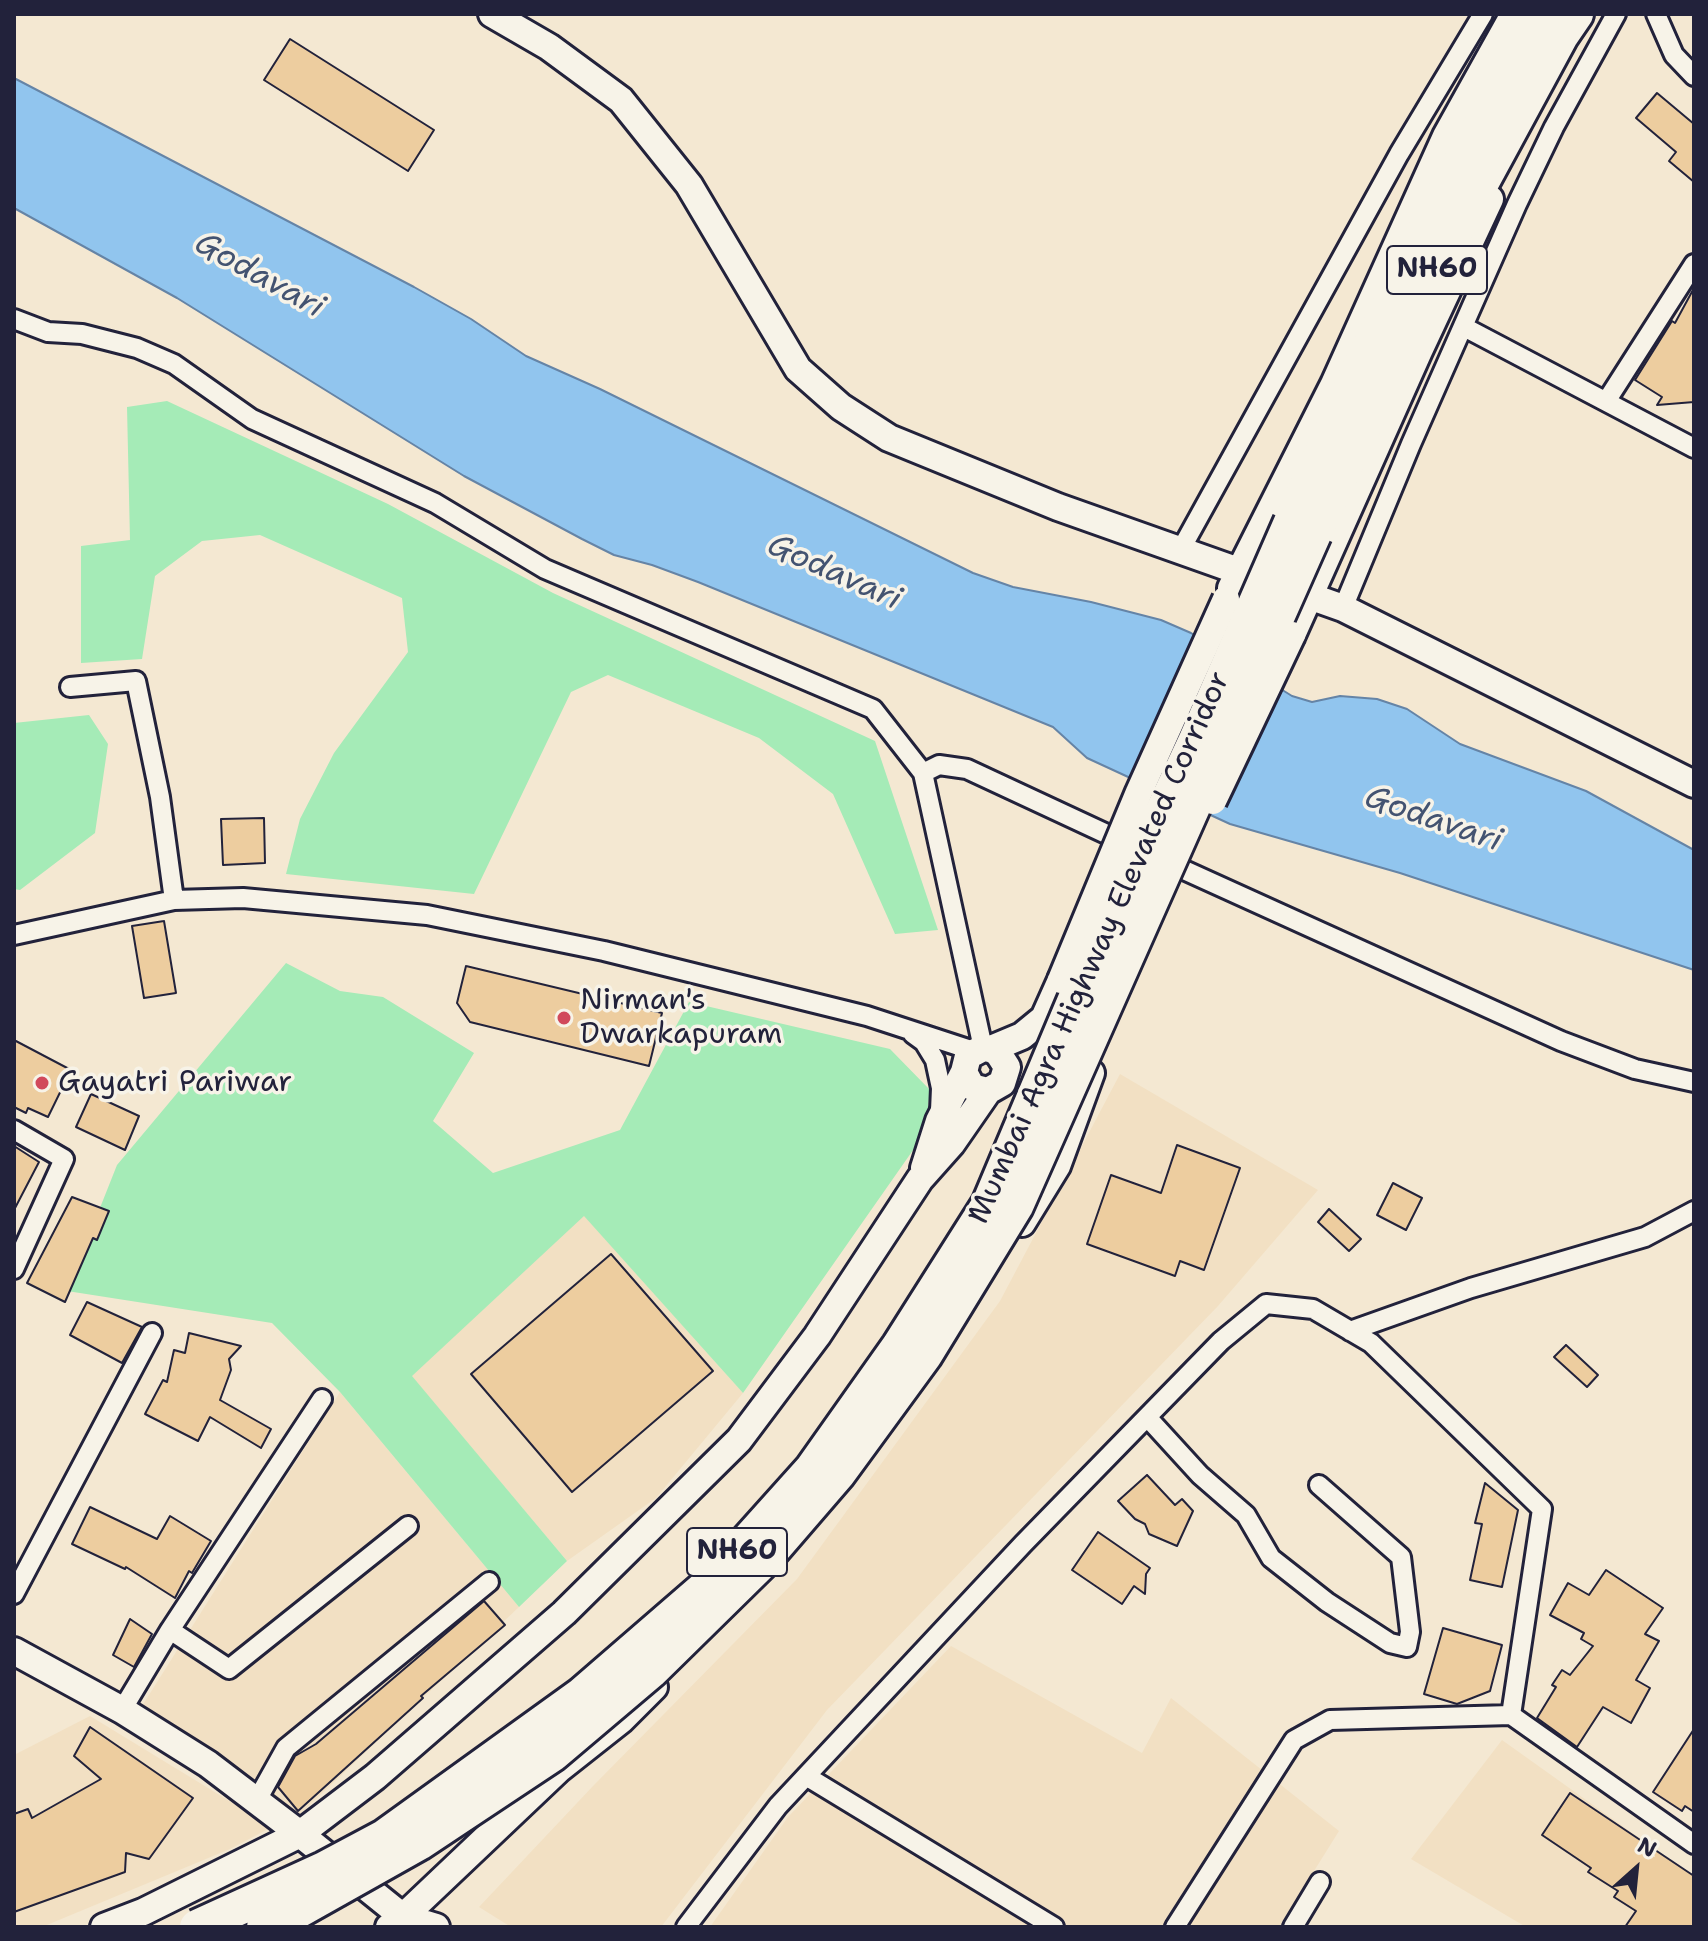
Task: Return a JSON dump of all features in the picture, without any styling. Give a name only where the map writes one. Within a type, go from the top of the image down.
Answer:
[{"type":"highway","name":"Mumbai Agra Highway Elevated Corridor","points":[[197,1927],[324,1869],[384,1837],[581,1695],[708,1585],[812,1469],[899,1346],[989,1204],[1079,990],[1195,742],[1368,350],[1468,147],[1545,14]]},
{"type":"highway","name":"Mumbai Agra Highway Elevated Corridor","points":[[264,1927],[282,1920],[419,1843],[553,1754],[651,1671],[763,1561],[838,1474],[925,1355],[1016,1206],[1380,390],[1448,245],[1561,36],[1576,14]]},
{"type":"street","points":[[492,14],[549,47],[621,100],[689,185],[798,369],[841,407],[889,438],[1058,507],[1307,598],[1343,608],[1694,784]]},
{"type":"street","points":[[1180,551],[1399,154],[1483,14]]},
{"type":"street","points":[[920,1179],[939,1121],[978,1055],[1022,1036],[1044,1018],[1139,792],[1226,599],[1334,384],[1446,136],[1514,14]]},
{"type":"street","points":[[396,1922],[559,1769],[621,1720],[777,1565],[865,1461],[960,1325],[1057,1166],[1112,1014],[1292,635],[1505,167],[1568,48],[1592,14]]},
{"type":"street","points":[[1343,608],[1411,444],[1517,204],[1554,127],[1616,14]]},
{"type":"street","points":[[1656,14],[1674,55],[1694,76]]},
{"type":"street","points":[[1607,400],[1694,264]]},
{"type":"street","points":[[14,319],[48,332],[82,334],[137,348],[174,364],[252,419],[435,503],[545,569],[873,709],[923,773],[978,1055],[972,1087],[988,1091]]},
{"type":"street","points":[[1464,327],[1694,448]]},
{"type":"street","points":[[70,687],[136,681],[160,797],[174,900]]},
{"type":"street","points":[[923,773],[939,765],[967,769],[1561,1041],[1635,1069],[1694,1082]]},
{"type":"street","points":[[14,935],[174,900],[243,898],[427,915],[604,951],[904,1027],[978,1055]]},
{"type":"street","points":[[904,1027],[924,1042],[931,1054],[941,1088],[939,1121]]},
{"type":"street","points":[[104,1927],[143,1912],[300,1834],[375,1777],[564,1613],[739,1440],[817,1336],[920,1179],[952,1143],[988,1091],[1002,1083],[1007,1067],[998,1053],[931,1054]]},
{"type":"street","points":[[14,1130],[64,1159],[14,1269]]},
{"type":"street","points":[[1350,1331],[1471,1288],[1645,1237],[1694,1211]]},
{"type":"street","points":[[686,1927],[778,1806],[1023,1544],[1221,1341],[1266,1304],[1313,1309],[1371,1343],[1542,1509],[1511,1715]]},
{"type":"street","points":[[14,1594],[152,1333]]},
{"type":"street","points":[[122,1710],[170,1630],[322,1399]]},
{"type":"street","points":[[1147,1417],[1200,1475],[1246,1515],[1271,1558],[1327,1602],[1377,1635],[1390,1643],[1407,1647],[1410,1632],[1401,1557],[1319,1485]]},
{"type":"street","points":[[170,1630],[229,1669],[408,1526]]},
{"type":"street","points":[[257,1800],[286,1748],[489,1582]]},
{"type":"street","points":[[14,1651],[122,1710],[208,1764],[300,1834],[396,1922],[436,1927]]},
{"type":"street","points":[[1175,1927],[1294,1740],[1330,1720],[1511,1715],[1694,1844]]},
{"type":"street","points":[[806,1776],[1054,1927]]},
{"type":"street","points":[[1293,1927],[1320,1882]]},
{"type":"shaded area","points":[[1120,1074],[1318,1190],[1218,1306],[827,1710],[661,1927],[511,1927],[479,1907],[797,1579],[1000,1301]]},
{"type":"shaded area","points":[[584,1215],[743,1393],[656,1498],[567,1561],[411,1376]]},
{"type":"shaded area","points":[[340,1392],[519,1607],[296,1818],[142,1706]]},
{"type":"shaded area","points":[[951,1646],[1142,1753],[1171,1698],[1339,1831],[1279,1927],[710,1927],[788,1817]]},
{"type":"shaded area","points":[[90,1716],[272,1827],[230,1849],[42,1927],[14,1927],[14,1755]]},
{"type":"shaded area","points":[[1502,1740],[1694,1877],[1694,1927],[1526,1927],[1411,1859]]},
{"type":"green space","points":[[167,401],[388,504],[553,593],[875,741],[938,930],[895,934],[833,794],[759,738],[608,675],[571,692],[474,894],[286,874],[300,819],[334,753],[408,652],[402,598],[260,535],[202,541],[155,576],[142,659],[81,663],[81,546],[130,540],[127,407]]},
{"type":"green space","points":[[89,715],[108,744],[95,833],[20,890],[14,889],[14,723]]},
{"type":"green space","points":[[286,963],[340,991],[383,997],[474,1053],[433,1121],[493,1173],[620,1130],[689,1002],[890,1049],[930,1090],[925,1133],[743,1393],[584,1216],[412,1376],[567,1561],[519,1607],[340,1392],[272,1323],[67,1291],[117,1165]]},
{"type":"water","name":"Godavari","points":[[14,78],[414,287],[471,319],[526,356],[600,389],[973,573],[1013,587],[1161,620],[1191,633],[1292,696],[1312,702],[1340,696],[1377,699],[1407,709],[1460,744],[1586,791],[1694,850],[1694,970],[1400,873],[1230,824],[1087,758],[1053,727],[698,582],[614,555],[582,539],[464,476],[177,298],[14,208]]},
{"type":"building","points":[[290,39],[434,130],[408,171],[264,80]]},
{"type":"building","points":[[1657,93],[1694,124],[1694,182],[1669,161],[1676,152],[1636,118]]},
{"type":"building","points":[[1694,288],[1694,402],[1657,405],[1662,397],[1635,380],[1672,321],[1675,323]]},
{"type":"building","points":[[264,818],[265,863],[223,865],[221,819]]},
{"type":"building","points":[[164,921],[176,993],[144,998],[132,926]]},
{"type":"building","name":"Nirman's Dwarkapuram","points":[[466,966],[662,1013],[649,1066],[470,1022],[457,1003]]},
{"type":"building","name":"Gayatri Pariwar","points":[[14,1040],[71,1070],[48,1117],[28,1108],[26,1113],[14,1107]]},
{"type":"building","points":[[91,1094],[139,1116],[125,1150],[76,1127]]},
{"type":"building","points":[[1177,1145],[1240,1168],[1204,1270],[1180,1261],[1175,1276],[1087,1244],[1111,1175],[1161,1193]]},
{"type":"building","points":[[14,1146],[39,1162],[14,1210]]},
{"type":"building","points":[[1393,1183],[1422,1198],[1406,1230],[1377,1215]]},
{"type":"building","points":[[72,1197],[109,1211],[97,1240],[93,1238],[65,1302],[27,1283]]},
{"type":"building","points":[[1329,1209],[1361,1239],[1349,1251],[1318,1222]]},
{"type":"building","points":[[611,1254],[713,1371],[572,1492],[471,1374]]},
{"type":"building","points":[[87,1302],[142,1327],[122,1363],[70,1335]]},
{"type":"building","points":[[189,1333],[241,1346],[229,1359],[231,1370],[220,1400],[271,1429],[261,1448],[210,1417],[198,1441],[145,1414],[163,1380],[167,1382],[174,1350],[185,1353]]},
{"type":"building","points":[[1566,1345],[1598,1375],[1587,1387],[1554,1357]]},
{"type":"building","points":[[1147,1475],[1175,1505],[1182,1499],[1193,1511],[1177,1546],[1149,1534],[1145,1524],[1135,1519],[1118,1501]]},
{"type":"building","points":[[1485,1483],[1518,1510],[1502,1587],[1470,1580],[1482,1524],[1475,1523]]},
{"type":"building","points":[[90,1507],[157,1539],[170,1516],[211,1541],[192,1573],[189,1571],[175,1598],[126,1567],[72,1544]]},
{"type":"building","points":[[1098,1532],[1150,1568],[1146,1574],[1145,1594],[1134,1586],[1122,1604],[1072,1570]]},
{"type":"building","points":[[1606,1570],[1663,1608],[1645,1634],[1659,1641],[1636,1680],[1650,1688],[1631,1723],[1603,1707],[1577,1747],[1537,1718],[1556,1687],[1552,1685],[1562,1670],[1570,1675],[1593,1646],[1581,1639],[1584,1633],[1550,1615],[1568,1583],[1589,1595]]},
{"type":"building","points":[[484,1601],[505,1625],[421,1696],[423,1698],[298,1811],[278,1787],[295,1756],[316,1744]]},
{"type":"building","points":[[130,1619],[152,1634],[134,1667],[113,1655]]},
{"type":"building","points":[[1443,1628],[1502,1645],[1490,1691],[1457,1704],[1424,1694]]},
{"type":"building","points":[[90,1727],[193,1798],[149,1859],[126,1853],[125,1872],[14,1912],[14,1814],[28,1809],[32,1818],[101,1779],[74,1756]]},
{"type":"building","points":[[1694,1729],[1694,1812],[1685,1806],[1682,1811],[1653,1792]]},
{"type":"building","points":[[1570,1793],[1694,1876],[1694,1927],[1625,1927],[1636,1911],[1614,1897],[1618,1891],[1588,1872],[1591,1868],[1542,1835]]},
{"type":"place","name":"Nirman's Dwarkapuram","points":[[564,1018]]},
{"type":"place","name":"Gayatri Pariwar","points":[[42,1083]]}]
